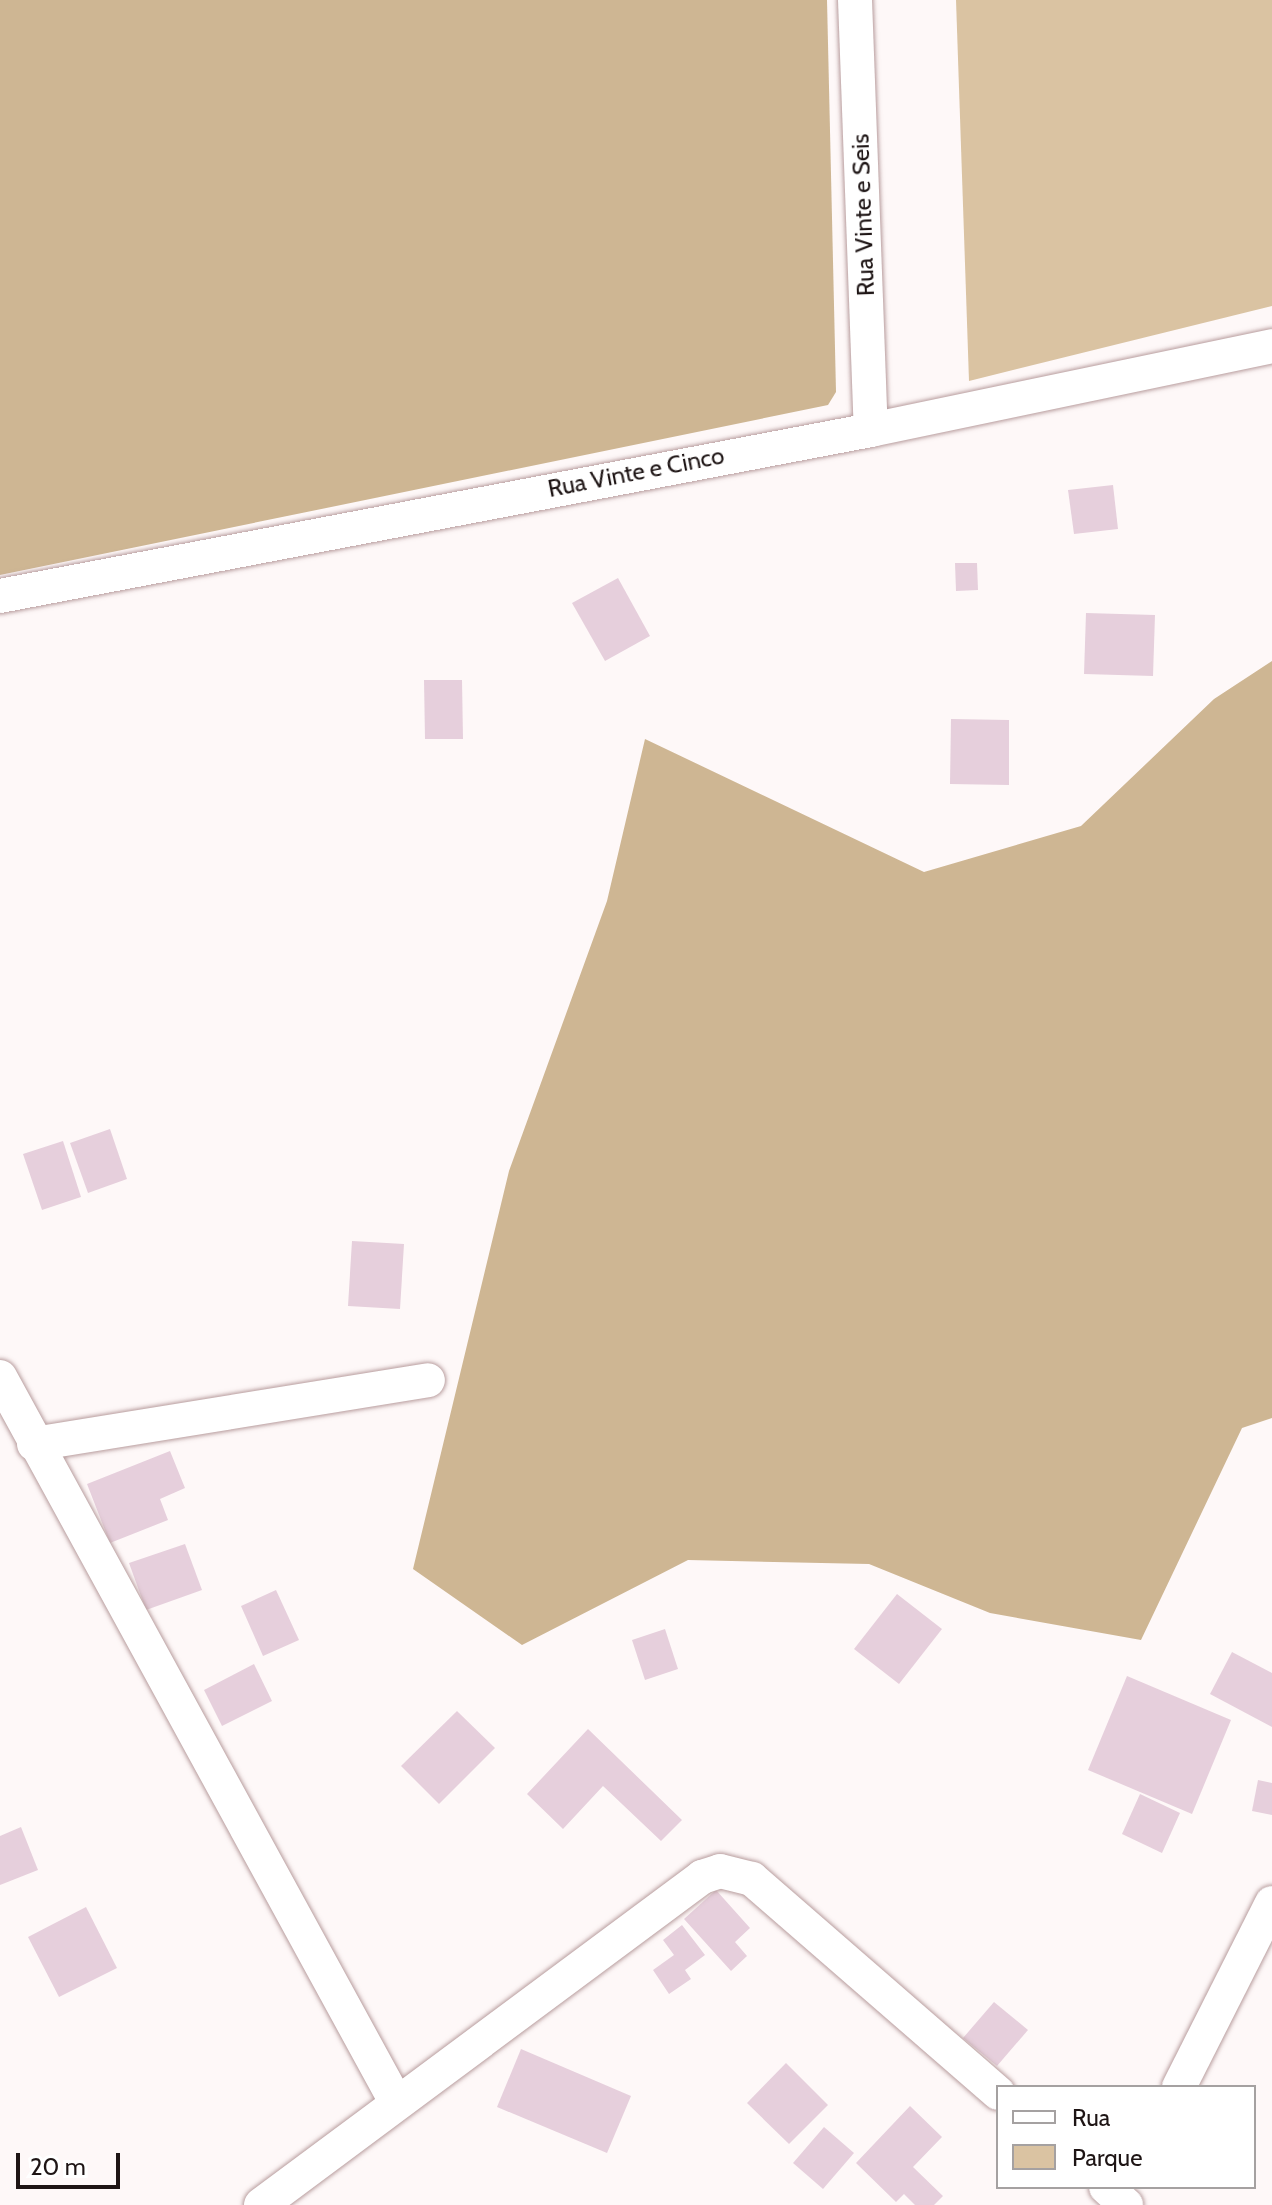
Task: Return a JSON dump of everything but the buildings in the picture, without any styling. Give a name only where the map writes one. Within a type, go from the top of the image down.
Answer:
[{"type":"street","name":"Rua Vinte e Seis","points":[[855,0],[871,430]]},
{"type":"street","name":"Rua Vinte e Cinco","points":[[0,596],[871,430],[1272,346]]},
{"type":"street","points":[[0,1377],[395,2100]]},
{"type":"street","points":[[34,1444],[428,1380]]},
{"type":"street","points":[[261,2205],[395,2100],[702,1877],[720,1871],[752,1879],[996,2091]]},
{"type":"street","points":[[1180,2085],[1272,1903]]},
{"type":"green space","points":[[956,0],[1272,0],[1272,306],[969,381]]},
{"type":"shaded area","points":[[0,0],[827,0],[836,392],[828,405],[0,575]]},
{"type":"shaded area","points":[[1272,661],[1272,1418],[1242,1428],[1141,1640],[990,1613],[869,1564],[688,1560],[522,1645],[413,1569],[509,1171],[607,901],[645,739],[924,872],[1081,826],[1214,699]]}]
